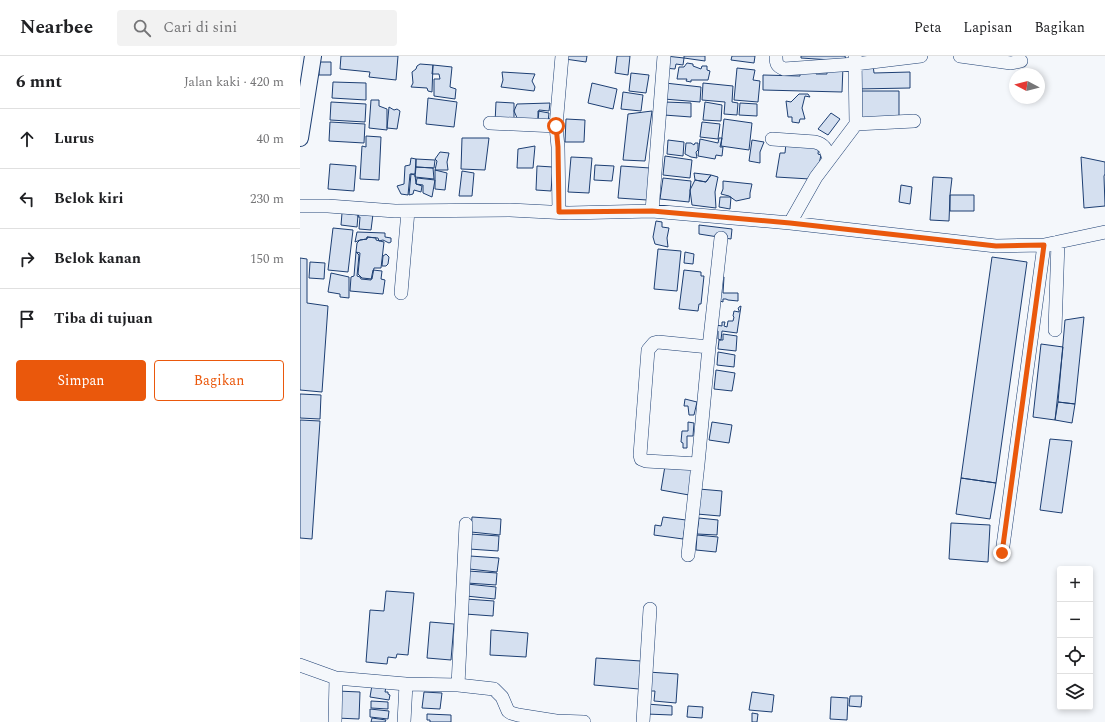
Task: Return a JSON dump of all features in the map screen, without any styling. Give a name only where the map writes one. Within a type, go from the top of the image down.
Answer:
[{"type":"street","points":[[300,138],[313,56]]},
{"type":"street","points":[[559,212],[558,147],[556,126],[562,56]]},
{"type":"street","points":[[652,211],[664,56]]},
{"type":"street","points":[[776,56],[776,63],[779,67],[784,69],[855,60],[922,56]]},
{"type":"street","points":[[960,56],[1011,63],[1021,61]]},
{"type":"street","points":[[790,223],[816,177],[856,124],[855,60]]},
{"type":"street","points":[[856,124],[914,121]]},
{"type":"street","points":[[490,123],[556,126]]},
{"type":"street","points":[[772,140],[815,142],[821,144],[825,148],[829,160]]},
{"type":"street","points":[[300,206],[328,206],[408,211],[652,211],[722,228],[790,223],[996,246],[1044,245],[1105,232]]},
{"type":"street","points":[[401,293],[408,211]]},
{"type":"street","points":[[688,555],[722,228]]},
{"type":"street","points":[[1054,330],[1058,242]]},
{"type":"street","points":[[1002,553],[1044,245]]},
{"type":"street","points":[[698,464],[646,461],[641,459],[640,455],[648,350],[651,346],[658,342],[709,347]]},
{"type":"street","points":[[458,685],[466,524]]},
{"type":"street","points":[[643,722],[650,609]]},
{"type":"street","points":[[300,665],[336,678],[406,684],[458,685],[494,689],[502,697],[508,711],[518,716],[556,721],[584,722]]},
{"type":"street","points":[[335,722],[336,678]]},
{"type":"street","points":[[404,722],[406,684]]},
{"type":"building","points":[[341,56],[398,56],[396,80],[369,77],[370,72],[340,69]]},
{"type":"building","points":[[565,56],[587,56],[586,62],[565,59]]},
{"type":"building","points":[[617,56],[630,56],[628,75],[615,73]]},
{"type":"building","points":[[666,56],[684,58],[683,65],[676,64],[675,69],[664,68]]},
{"type":"building","points":[[684,56],[705,56],[705,61],[684,58]]},
{"type":"building","points":[[732,56],[755,56],[754,63],[731,60]]},
{"type":"building","points":[[801,56],[845,56],[846,61],[801,58]]},
{"type":"building","points":[[319,62],[331,62],[331,75],[319,75]]},
{"type":"building","points":[[687,63],[693,64],[693,66],[701,69],[702,66],[707,66],[707,70],[710,71],[708,80],[691,80],[691,82],[686,81],[687,79],[677,79],[679,67],[684,67]]},
{"type":"building","points":[[420,64],[433,65],[432,92],[428,91],[427,88],[411,87],[413,83],[412,72]]},
{"type":"building","points":[[433,65],[452,67],[450,87],[456,89],[455,99],[434,96],[434,79],[440,79],[439,74],[432,74]]},
{"type":"building","points":[[856,65],[873,65],[874,73],[910,72],[910,88],[856,89]]},
{"type":"building","points":[[827,66],[843,66],[842,92],[763,90],[763,75],[800,76],[800,68],[816,68],[816,74],[827,74]]},
{"type":"building","points":[[737,68],[755,70],[753,80],[760,81],[758,102],[734,100]]},
{"type":"building","points":[[502,72],[535,74],[532,81],[535,87],[534,91],[501,87],[503,80]]},
{"type":"building","points":[[631,73],[649,75],[646,93],[629,91]]},
{"type":"building","points":[[333,82],[366,83],[366,100],[332,98]]},
{"type":"building","points":[[592,83],[617,89],[613,109],[588,103]]},
{"type":"building","points":[[665,83],[701,87],[700,102],[664,99]]},
{"type":"building","points":[[703,83],[733,86],[732,102],[738,103],[737,115],[724,114],[725,102],[702,100]]},
{"type":"building","points":[[857,91],[899,91],[899,118],[857,118]]},
{"type":"building","points":[[623,92],[643,95],[641,111],[621,109]]},
{"type":"building","points":[[799,94],[808,94],[810,97],[805,96],[802,108],[805,119],[800,119],[799,123],[792,122],[792,117],[788,117],[786,101],[791,102]]},
{"type":"building","points":[[428,98],[457,102],[454,127],[426,124]]},
{"type":"building","points":[[371,100],[379,100],[379,106],[387,109],[387,130],[369,128]]},
{"type":"building","points":[[331,102],[366,104],[365,122],[330,120]]},
{"type":"building","points":[[496,102],[514,103],[514,124],[495,123]]},
{"type":"building","points":[[665,102],[691,103],[691,117],[664,115]]},
{"type":"building","points":[[705,102],[722,105],[721,121],[703,120]]},
{"type":"building","points":[[550,103],[549,111],[539,110],[538,120],[518,120],[514,111],[517,104]]},
{"type":"building","points":[[740,103],[757,104],[757,116],[739,115]]},
{"type":"building","points":[[389,107],[400,111],[397,129],[387,128]]},
{"type":"building","points":[[538,111],[549,113],[548,122],[538,120]]},
{"type":"building","points":[[652,111],[645,161],[623,160],[628,114]]},
{"type":"building","points":[[831,113],[840,119],[828,135],[818,129]]},
{"type":"building","points":[[566,119],[585,120],[584,142],[565,142]]},
{"type":"building","points":[[724,119],[752,123],[749,150],[721,146]]},
{"type":"building","points":[[330,122],[365,124],[364,143],[329,141]]},
{"type":"building","points":[[702,122],[720,124],[718,139],[700,137]]},
{"type":"building","points":[[366,136],[381,137],[379,180],[360,179],[362,146],[366,147]]},
{"type":"building","points":[[462,138],[489,138],[485,170],[461,169]]},
{"type":"building","points":[[719,138],[722,138],[720,147],[723,147],[722,156],[716,155],[715,159],[698,156],[700,139],[718,143]]},
{"type":"building","points":[[668,140],[684,142],[683,156],[667,154]]},
{"type":"building","points":[[752,140],[764,142],[760,152],[760,163],[749,161]]},
{"type":"building","points":[[686,143],[691,143],[694,145],[695,143],[698,143],[698,150],[696,152],[697,158],[685,154]]},
{"type":"building","points":[[786,143],[819,145],[818,154],[821,155],[819,164],[810,179],[776,177],[780,153],[785,153]]},
{"type":"building","points":[[535,146],[533,168],[517,168],[518,149]]},
{"type":"building","points":[[440,152],[449,153],[447,162],[448,170],[435,170],[437,161],[435,159]]},
{"type":"building","points":[[665,156],[692,160],[690,178],[663,175]]},
{"type":"building","points":[[571,157],[592,158],[589,193],[568,192]]},
{"type":"building","points":[[1081,157],[1105,162],[1105,206],[1084,208]]},
{"type":"building","points":[[411,158],[416,159],[415,174],[410,174],[408,195],[401,194],[397,186],[404,184],[405,166],[410,165]]},
{"type":"building","points":[[416,159],[435,160],[434,168],[416,167]]},
{"type":"building","points":[[330,164],[356,166],[354,191],[328,189]]},
{"type":"building","points":[[595,165],[614,166],[612,181],[594,180]]},
{"type":"building","points":[[537,166],[553,167],[551,191],[536,190]]},
{"type":"building","points":[[621,166],[650,168],[647,200],[618,198]]},
{"type":"building","points":[[416,167],[433,168],[434,179],[415,177]]},
{"type":"building","points":[[435,170],[447,173],[445,190],[435,189]]},
{"type":"building","points":[[462,171],[474,173],[472,196],[459,196]]},
{"type":"building","points":[[694,173],[711,175],[706,182],[695,180]]},
{"type":"building","points":[[411,174],[415,175],[416,184],[422,186],[421,192],[414,190],[413,194],[409,195]]},
{"type":"building","points":[[711,175],[718,177],[715,192],[716,208],[692,205],[690,190],[695,180],[706,182]]},
{"type":"building","points":[[933,177],[952,178],[949,221],[930,220]]},
{"type":"building","points":[[417,178],[435,180],[432,197],[423,193],[423,185],[416,184]]},
{"type":"building","points":[[663,178],[691,181],[689,202],[660,199]]},
{"type":"building","points":[[723,181],[752,184],[750,198],[736,201],[729,196],[721,194],[723,189]]},
{"type":"building","points":[[901,185],[912,187],[910,204],[899,202]]},
{"type":"building","points":[[950,195],[974,195],[974,211],[950,211]]},
{"type":"building","points":[[720,197],[731,197],[730,209],[719,207]]},
{"type":"building","points":[[342,213],[358,215],[357,227],[341,225]]},
{"type":"building","points":[[359,213],[373,214],[371,230],[359,229]]},
{"type":"building","points":[[656,221],[662,222],[662,227],[669,228],[667,238],[668,247],[655,244],[653,237]]},
{"type":"building","points":[[699,225],[732,229],[731,239],[699,234]]},
{"type":"building","points":[[333,228],[353,230],[348,272],[328,270]]},
{"type":"building","points":[[357,232],[385,233],[385,237],[391,238],[391,242],[389,243],[383,240],[379,241],[378,238],[367,237],[367,239],[355,242]]},
{"type":"building","points":[[367,237],[376,238],[376,240],[384,242],[381,268],[374,268],[372,279],[362,278],[358,274],[360,253],[356,252],[357,243],[360,240],[367,239]]},
{"type":"building","points":[[658,249],[681,251],[677,291],[654,289]]},
{"type":"building","points":[[356,252],[359,255],[357,276],[361,279],[371,280],[373,270],[382,271],[381,279],[385,280],[383,294],[350,291],[351,277],[354,276]]},
{"type":"building","points":[[685,252],[694,254],[693,264],[684,263]]},
{"type":"building","points":[[386,254],[389,257],[388,264],[386,266],[382,266],[383,256]]},
{"type":"building","points":[[992,257],[1027,262],[996,483],[961,478]]},
{"type":"building","points":[[300,258],[307,259],[307,303],[328,306],[322,392],[300,390]]},
{"type":"building","points":[[310,262],[325,263],[324,279],[309,278]]},
{"type":"building","points":[[684,270],[701,272],[701,276],[704,276],[701,304],[699,304],[698,311],[679,309]]},
{"type":"building","points":[[331,273],[349,277],[349,298],[340,297],[340,294],[328,292]]},
{"type":"building","points":[[720,277],[724,277],[723,293],[738,293],[738,301],[723,299],[723,302],[720,301]]},
{"type":"building","points":[[741,306],[737,333],[722,331],[721,340],[718,339],[718,331],[715,330],[716,325],[722,326],[722,322],[725,322],[724,326],[727,327],[728,321],[733,321],[734,311],[739,312],[738,309]]},
{"type":"building","points":[[1084,317],[1075,404],[1058,402],[1065,320]]},
{"type":"building","points":[[723,334],[737,336],[736,351],[718,349],[719,340],[723,340]]},
{"type":"building","points":[[1041,344],[1063,347],[1055,420],[1033,417]]},
{"type":"building","points":[[718,352],[735,355],[734,367],[717,365]]},
{"type":"building","points":[[716,370],[735,373],[732,391],[714,389]]},
{"type":"building","points":[[300,394],[321,395],[320,419],[300,418]]},
{"type":"building","points":[[685,399],[697,402],[694,415],[689,415],[688,406],[684,406]]},
{"type":"building","points":[[1058,402],[1075,404],[1072,423],[1055,420]]},
{"type":"building","points":[[300,420],[320,421],[312,539],[300,538]]},
{"type":"building","points":[[688,422],[694,423],[693,436],[687,436],[687,448],[683,448],[683,443],[681,442],[682,431],[688,431]]},
{"type":"building","points":[[712,422],[732,425],[729,443],[709,440]]},
{"type":"building","points":[[1050,439],[1072,441],[1062,513],[1040,510]]},
{"type":"building","points":[[665,466],[693,470],[689,495],[661,490]]},
{"type":"building","points":[[961,478],[996,483],[990,519],[956,514]]},
{"type":"building","points":[[699,489],[722,491],[720,516],[697,514]]},
{"type":"building","points":[[472,517],[501,519],[500,535],[471,532]]},
{"type":"building","points":[[663,517],[686,520],[683,539],[654,535],[655,525],[661,526]]},
{"type":"building","points":[[699,518],[718,520],[717,535],[697,534]]},
{"type":"building","points":[[951,523],[990,525],[988,562],[949,559]]},
{"type":"building","points":[[470,534],[499,536],[498,551],[469,549]]},
{"type":"building","points":[[697,535],[718,537],[716,552],[696,550]]},
{"type":"building","points":[[470,556],[499,558],[497,572],[469,569]]},
{"type":"building","points":[[468,571],[497,573],[496,585],[467,583]]},
{"type":"building","points":[[467,584],[496,587],[495,599],[466,596]]},
{"type":"building","points":[[386,591],[414,593],[408,655],[397,654],[396,658],[388,657],[387,664],[366,662],[370,610],[384,611]]},
{"type":"building","points":[[466,599],[494,601],[493,616],[465,614]]},
{"type":"building","points":[[430,622],[454,624],[451,660],[427,658]]},
{"type":"building","points":[[491,630],[528,633],[526,657],[490,655]]},
{"type":"building","points":[[596,658],[641,661],[639,689],[594,685]]},
{"type":"building","points":[[648,672],[678,674],[676,703],[654,701],[655,691],[647,691]]},
{"type":"building","points":[[372,685],[386,687],[385,692],[388,692],[390,695],[389,700],[370,697]]},
{"type":"building","points":[[337,691],[360,692],[359,719],[336,718]]},
{"type":"building","points":[[424,692],[442,693],[440,709],[422,708]]},
{"type":"building","points":[[752,692],[774,695],[772,712],[749,710]]},
{"type":"building","points":[[850,696],[862,696],[861,707],[849,706]]},
{"type":"building","points":[[831,697],[848,698],[847,720],[830,719]]},
{"type":"building","points":[[371,701],[388,702],[388,709],[371,708]]},
{"type":"building","points":[[647,704],[672,706],[672,715],[646,714]]},
{"type":"building","points":[[688,706],[703,707],[702,718],[687,717]]},
{"type":"building","points":[[370,709],[389,711],[388,719],[370,717]]},
{"type":"building","points":[[752,713],[758,714],[757,722],[752,722]]},
{"type":"building","points":[[427,714],[451,715],[451,722],[430,722],[430,720],[427,720]]},
{"type":"building","points":[[372,718],[386,720],[385,722],[371,722]]},
{"type":"route","points":[[556,126],[560,198],[559,212],[652,211],[790,223],[996,246],[1044,245],[1002,553]]}]
